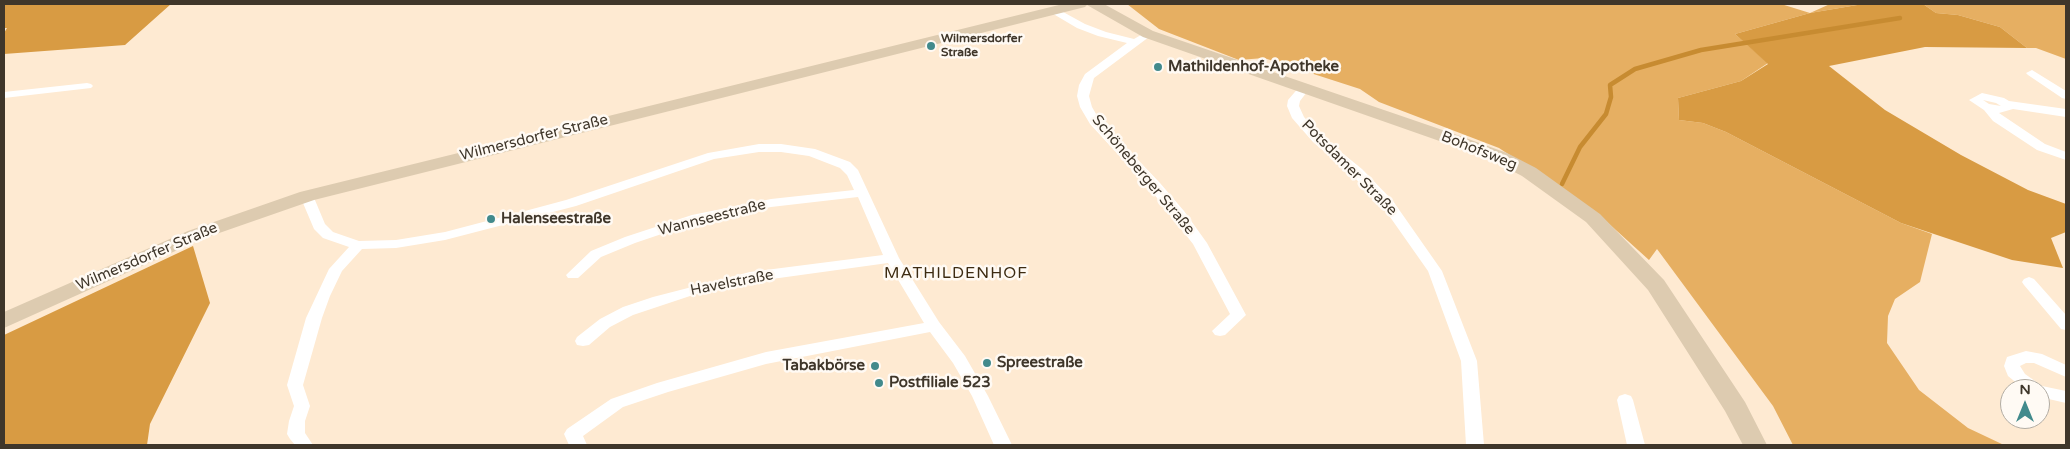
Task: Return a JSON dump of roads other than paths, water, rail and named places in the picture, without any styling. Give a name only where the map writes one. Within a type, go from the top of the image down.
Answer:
[{"type":"street","name":"Wilmersdorfer Straße","points":[[4,321],[195,235],[307,196],[1080,4]]},
{"type":"street","name":"Bohofsweg","points":[[1094,4],[1141,38]]},
{"type":"street","name":"Bohofsweg","points":[[1054,10],[1081,26],[1102,34],[1141,38],[1304,88],[1500,157],[1530,172],[1592,218],[1656,285],[1736,408],[1755,445]]},
{"type":"street","name":"Schöneberger Straße","points":[[1141,38],[1090,76],[1085,85],[1083,96],[1094,121],[1180,214],[1200,244],[1238,316],[1220,331]]},
{"type":"street","points":[[2032,73],[2066,96]]},
{"type":"street","points":[[4,96],[87,86]]},
{"type":"street","name":"Potsdamer Straße","points":[[1304,88],[1294,100],[1293,106],[1298,118],[1317,139],[1357,172],[1384,199],[1404,224],[1435,272],[1469,361],[1475,445]]},
{"type":"street","points":[[2066,113],[2006,104],[2008,106],[2006,109],[1988,108],[1997,118],[2041,147],[2066,156]]},
{"type":"street","points":[[307,196],[318,226],[328,235],[358,245],[396,244],[445,236],[571,203],[712,156],[759,148],[798,149],[830,158],[853,173],[892,258],[934,326],[947,341],[980,396],[1002,445]]},
{"type":"street","name":"Wannseestraße","points":[[573,275],[596,254],[630,240],[697,218],[770,203],[862,193]]},
{"type":"street","points":[[304,445],[296,434],[297,421],[302,406],[296,385],[314,318],[336,269],[358,245]]},
{"type":"street","name":"Havelstraße","points":[[583,340],[605,323],[628,311],[704,287],[750,278],[892,258]]},
{"type":"street","points":[[2029,282],[2066,325]]},
{"type":"street","points":[[578,445],[573,434],[617,403],[663,387],[766,358],[934,326]]},
{"type":"street","points":[[2021,379],[2014,372],[2012,366],[2013,361],[2018,358],[2036,358],[2064,368]]},
{"type":"street","points":[[2050,393],[2066,397]]},
{"type":"street","points":[[1625,400],[1636,445]]},
{"type":"waterway","points":[[1562,184],[1580,147],[1606,114],[1611,97],[1610,85],[1635,69],[1701,50],[1900,18]]},
{"type":"place","name":"Wilmersdorfer Straße","points":[[931,46]]},
{"type":"place","name":"Mathildenhof-Apotheke","points":[[1158,67]]},
{"type":"place","name":"Halenseestraße","points":[[491,219]]},
{"type":"place","name":"Spreestraße","points":[[987,363]]},
{"type":"place","name":"Tabakbörse","points":[[875,366]]},
{"type":"place","name":"Postfiliale 523","points":[[879,383]]},
{"type":"district","name":"MATHILDENHOF","points":[[956,274]]}]
